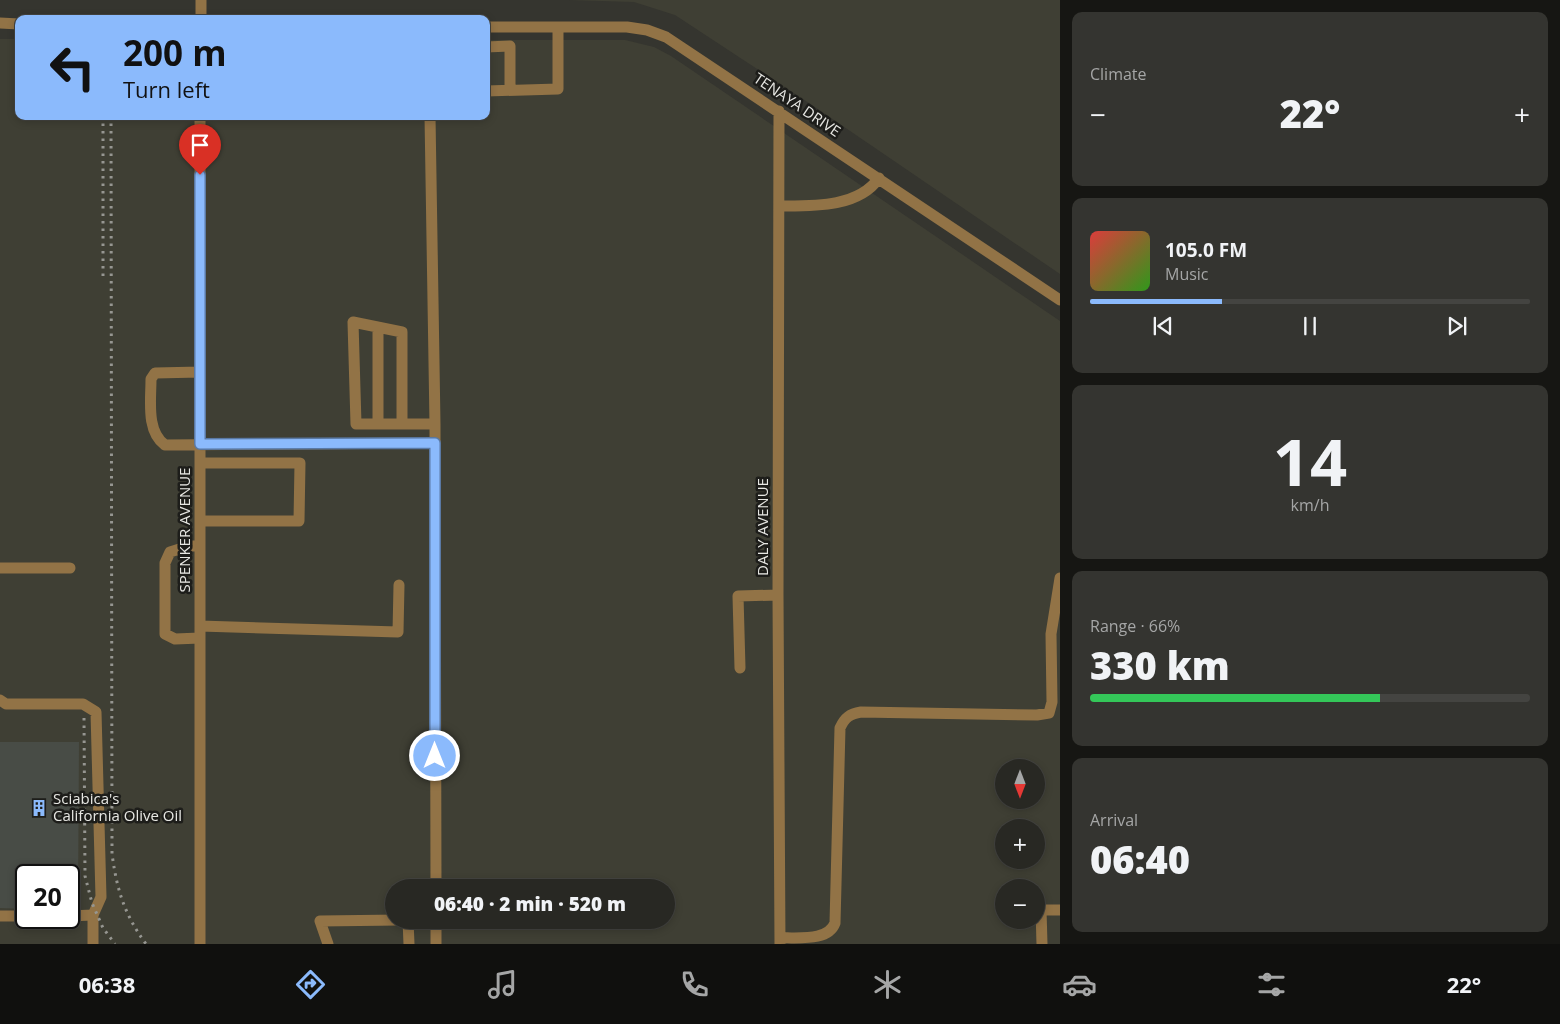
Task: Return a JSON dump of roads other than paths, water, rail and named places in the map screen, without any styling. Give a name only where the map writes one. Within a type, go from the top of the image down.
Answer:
[{"type":"street","points":[[200,15],[201,0]]},
{"type":"street","points":[[0,23],[15,24]]},
{"type":"street","name":"TENAYA DRIVE","points":[[490,27],[627,27],[646,30],[666,37],[1060,300]]},
{"type":"street","points":[[490,91],[558,89],[558,27]]},
{"type":"street","points":[[490,46],[510,46],[510,90]]},
{"type":"street","name":"DALY AVENUE","points":[[779,111],[778,595],[780,941]]},
{"type":"street","name":"SPENKER AVENUE","points":[[200,120],[200,944]]},
{"type":"street","points":[[430,120],[435,424],[436,879]]},
{"type":"street","points":[[779,206],[804,206],[857,197],[872,188],[879,178]]},
{"type":"street","points":[[402,424],[402,332],[353,322],[356,424],[402,424],[435,424]]},
{"type":"street","points":[[378,327],[378,424]]},
{"type":"street","points":[[200,372],[155,373],[151,379],[151,406],[154,430],[157,439],[165,445],[435,443]]},
{"type":"street","points":[[200,521],[299,521],[300,444]]},
{"type":"street","points":[[200,463],[300,463]]},
{"type":"street","points":[[200,546],[189,546],[170,552],[165,563],[165,634],[175,638],[200,638]]},
{"type":"street","points":[[0,568],[70,568]]},
{"type":"street","points":[[780,941],[822,935],[833,928],[835,923],[840,728],[844,719],[851,714],[861,712],[1037,716],[1048,713],[1052,702],[1052,634],[1060,578]]},
{"type":"street","points":[[200,626],[398,632],[399,585]]},
{"type":"street","points":[[740,668],[738,596],[778,595]]},
{"type":"street","points":[[0,700],[6,704],[83,704],[96,712],[101,897],[93,915],[93,944]]},
{"type":"street","points":[[1042,944],[1041,910],[1060,910]]},
{"type":"street","points":[[80,916],[93,915]]},
{"type":"street","points":[[0,916],[15,916]]},
{"type":"street","points":[[328,944],[320,921],[385,920]]},
{"type":"street","points":[[408,929],[409,944]]},
{"type":"street","points":[[436,929],[436,944]]},
{"type":"railway","points":[[103,120],[103,276]]},
{"type":"railway","points":[[111,120],[112,854],[116,879],[127,912],[146,944]]},
{"type":"railway","points":[[84,718],[85,876],[92,903],[103,928],[115,944]]},
{"type":"place","name":"Sciabica's California Olive Oil","points":[[39,808]]}]
